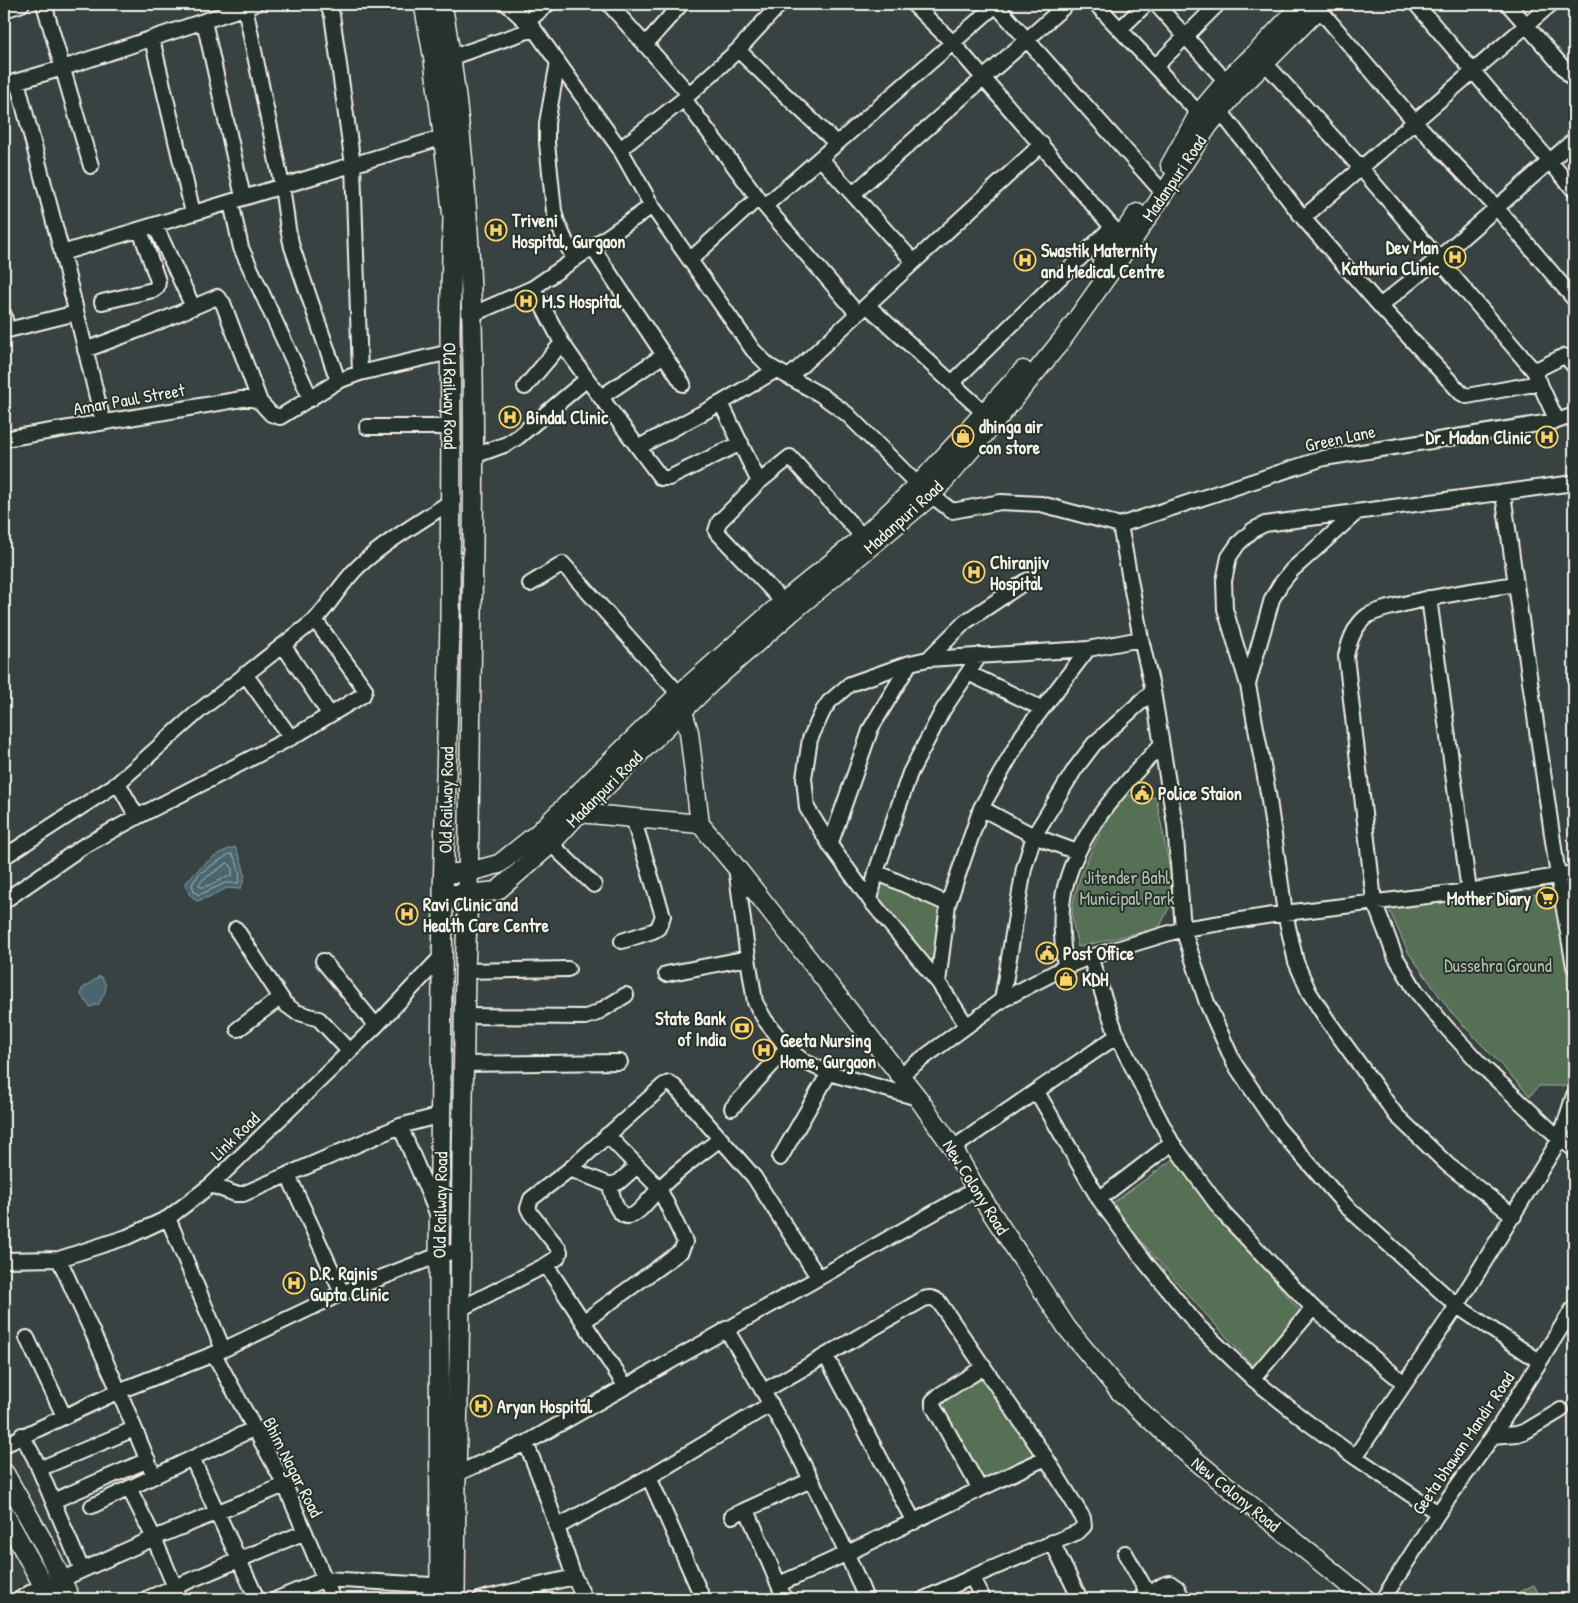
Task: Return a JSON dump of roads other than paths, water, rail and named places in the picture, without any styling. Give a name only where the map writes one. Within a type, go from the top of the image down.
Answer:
[{"type":"main road","name":"Old Railway Road","points":[[424,4],[444,137],[453,217],[450,329],[452,427],[450,623],[443,894],[444,954],[439,1255],[448,1592]]},
{"type":"main road","name":"Old Railway Road","points":[[442,4],[452,57],[465,187],[475,403],[469,872],[463,1064],[460,1310],[456,1474],[448,1592]]},
{"type":"main road","points":[[450,329],[471,322]]},
{"type":"main road","points":[[450,623],[472,624]]},
{"type":"main road","points":[[4,1473],[48,1551],[52,1588]]},
{"type":"main road","points":[[4,1514],[52,1588],[70,1599]]},
{"type":"street","points":[[4,10],[20,4]]},
{"type":"street","points":[[44,4],[91,166]]},
{"type":"street","points":[[327,4],[332,15],[353,164],[360,373]]},
{"type":"street","points":[[507,4],[530,25],[558,62],[620,149],[652,206],[762,361],[821,395],[847,414],[925,491],[952,511],[1001,502],[1041,504],[1120,526],[1141,639],[1153,691],[1175,825],[1183,929],[1206,1003],[1234,1063],[1277,1127],[1346,1206],[1457,1306],[1540,1361]]},
{"type":"street","points":[[452,57],[530,25],[548,4]]},
{"type":"street","points":[[609,4],[645,45],[686,97],[762,202],[862,309],[952,383],[990,418]]},
{"type":"street","points":[[620,149],[686,97],[738,50],[780,4]]},
{"type":"street","points":[[914,4],[985,78],[1121,235],[952,383]]},
{"type":"street","points":[[690,260],[820,158],[997,4],[1161,189]]},
{"type":"street","points":[[853,194],[1067,4]]},
{"type":"street","points":[[1096,4],[1204,119]]},
{"type":"street","points":[[1120,30],[1146,4]]},
{"type":"street","points":[[1156,4],[1231,87]]},
{"type":"street","points":[[1156,66],[1218,4]]},
{"type":"street","name":"Madanpuri Road","points":[[681,702],[712,682],[925,491],[1062,340],[1121,235],[1161,189],[1204,119],[1258,51],[1302,4]]},
{"type":"street","points":[[1416,4],[1574,190]]},
{"type":"street","points":[[1508,4],[1574,80]]},
{"type":"street","points":[[1303,218],[1551,4]]},
{"type":"street","points":[[103,422],[62,253],[10,83],[63,68],[250,5],[288,229],[292,246],[338,381]]},
{"type":"street","points":[[1320,5],[1414,121],[1496,207],[1574,299]]},
{"type":"street","name":"Madanpuri Road","points":[[1204,119],[1221,112],[1231,87],[1265,62],[1320,5]]},
{"type":"street","points":[[645,45],[675,6]]},
{"type":"street","points":[[204,21],[237,199],[241,248],[311,399]]},
{"type":"street","points":[[152,39],[193,213]]},
{"type":"street","points":[[738,50],[836,143]]},
{"type":"street","points":[[558,62],[547,123],[548,162],[554,211],[574,260]]},
{"type":"street","points":[[1265,62],[1439,258],[1537,377],[1557,420]]},
{"type":"street","points":[[1221,112],[1303,218],[1380,306],[1464,395],[1472,396],[1537,377],[1564,356],[1574,366]]},
{"type":"street","points":[[62,253],[444,137]]},
{"type":"street","points":[[1380,306],[1439,258],[1574,140]]},
{"type":"street","points":[[789,377],[1042,144]]},
{"type":"street","points":[[820,158],[914,262]]},
{"type":"street","points":[[471,322],[533,288],[652,206]]},
{"type":"street","points":[[155,225],[193,308]]},
{"type":"street","points":[[102,302],[153,290],[158,287],[158,281],[140,230]]},
{"type":"street","points":[[592,247],[684,384]]},
{"type":"street","points":[[533,288],[562,343],[659,476],[666,479],[741,442]]},
{"type":"street","points":[[85,350],[144,328],[217,297],[221,299],[260,402],[271,414],[280,417],[338,381],[360,373],[450,352]]},
{"type":"street","points":[[4,315],[5,330],[76,313]]},
{"type":"street","points":[[525,387],[562,343]]},
{"type":"street","points":[[601,397],[664,355]]},
{"type":"street","points":[[639,447],[721,403],[776,370]]},
{"type":"street","points":[[474,456],[507,444],[518,437],[587,379]]},
{"type":"street","name":"Amar Paul Street","points":[[4,439],[242,399],[253,399],[260,402]]},
{"type":"street","points":[[721,403],[760,482]]},
{"type":"street","name":"Green Lane","points":[[1120,526],[1324,458],[1557,420],[1574,415]]},
{"type":"street","points":[[368,427],[452,427]]},
{"type":"street","points":[[783,602],[716,531],[719,522],[760,482],[790,457],[863,537]]},
{"type":"street","points":[[1514,1216],[1448,1165],[1396,1115],[1328,1021],[1310,992],[1296,962],[1285,913],[1268,793],[1248,685],[1225,609],[1224,581],[1229,558],[1238,544],[1253,530],[1265,524],[1503,494],[1574,483]]},
{"type":"street","name":"Madanpuri Road","points":[[444,874],[469,872],[499,864],[538,832],[573,809],[783,602],[863,537],[925,491]]},
{"type":"street","points":[[1503,494],[1558,876],[1574,966]]},
{"type":"street","points":[[4,857],[118,783],[200,711],[315,620],[362,563],[450,502]]},
{"type":"street","points":[[1248,685],[1272,599],[1280,585],[1292,570],[1356,513]]},
{"type":"street","points":[[530,584],[563,564],[681,702],[689,732],[700,824],[633,818],[573,809]]},
{"type":"street","points":[[928,659],[965,622],[1028,580]]},
{"type":"street","points":[[1516,584],[1429,598],[1379,611],[1366,617],[1349,641],[1346,656],[1374,901],[1396,956],[1416,991],[1445,1026],[1482,1066],[1560,1139],[1574,1149]]},
{"type":"street","points":[[1429,598],[1469,890]]},
{"type":"street","points":[[4,901],[82,847],[291,738],[363,695],[365,691],[315,620]]},
{"type":"street","points":[[967,1026],[938,982],[870,900],[830,845],[807,808],[804,778],[813,732],[829,702],[850,684],[910,663],[928,659],[1088,649],[1141,639]]},
{"type":"street","points":[[283,644],[330,715]]},
{"type":"street","points":[[938,982],[948,904],[981,808],[1023,734],[1088,649]]},
{"type":"street","points":[[870,900],[876,872],[910,773],[943,710],[980,655]]},
{"type":"street","points":[[830,845],[871,728],[910,663]]},
{"type":"street","points":[[968,673],[1042,708]]},
{"type":"street","points":[[245,674],[291,738]]},
{"type":"street","points":[[689,732],[712,682]]},
{"type":"street","points":[[1002,1000],[1024,868],[1034,836],[1075,769],[1094,744],[1153,691]]},
{"type":"street","points":[[1065,967],[1061,928],[1064,896],[1077,852],[1106,806],[1161,745]]},
{"type":"street","points":[[118,783],[137,817]]},
{"type":"street","points":[[981,808],[1034,836],[1077,852]]},
{"type":"street","name":"Madanpuri Road","points":[[443,894],[468,894],[497,890],[551,844],[573,809]]},
{"type":"street","points":[[622,941],[658,928],[663,916],[633,818]]},
{"type":"street","name":"New Colony Road","points":[[700,824],[918,1098],[953,1148],[976,1189],[1067,1328],[1120,1392],[1184,1451],[1366,1599]]},
{"type":"street","points":[[551,844],[594,884]]},
{"type":"street","points":[[736,867],[755,1002],[765,1020],[787,1048],[806,1062],[828,1073],[918,1098]]},
{"type":"street","points":[[876,872],[948,904]]},
{"type":"street","points":[[900,1075],[1002,1000],[1065,967],[1090,957],[1183,929],[1285,913],[1469,890],[1574,873]]},
{"type":"street","points":[[236,929],[280,998],[291,1010],[318,1019],[349,1051]]},
{"type":"street","name":"Link Road","points":[[4,1260],[59,1258],[127,1237],[168,1218],[211,1185],[376,1026],[444,954]]},
{"type":"street","points":[[1090,957],[1117,1036],[1172,1143],[1224,1214],[1313,1308],[1404,1383]]},
{"type":"street","points":[[666,974],[748,958]]},
{"type":"street","points":[[323,961],[376,1026]]},
{"type":"street","points":[[465,971],[568,969]]},
{"type":"street","points":[[464,1016],[585,1017],[595,1014],[626,994]]},
{"type":"street","points":[[238,1029],[280,998]]},
{"type":"street","points":[[953,1148],[1117,1036]]},
{"type":"street","points":[[732,1108],[787,1048]]},
{"type":"street","points":[[463,1064],[620,1062]]},
{"type":"street","points":[[780,1158],[828,1073]]},
{"type":"street","points":[[460,1310],[546,1265],[559,1255],[559,1248],[530,1214],[528,1204],[531,1199],[570,1169],[606,1135],[664,1085],[669,1083],[675,1087],[754,1178],[818,1277]]},
{"type":"street","points":[[1036,1092],[1100,1199],[1146,1263],[1198,1326],[1253,1379],[1354,1457],[1438,1513]]},
{"type":"street","points":[[1354,1457],[1457,1306],[1514,1216],[1560,1139],[1574,1095]]},
{"type":"street","points":[[211,1185],[235,1194],[243,1194],[400,1126],[440,1115]]},
{"type":"street","points":[[400,1126],[440,1220]]},
{"type":"street","points":[[583,1322],[681,1251],[685,1245],[685,1238],[659,1188],[606,1135]]},
{"type":"street","points":[[610,1185],[617,1207],[624,1215],[635,1214],[659,1188],[720,1139]]},
{"type":"street","points":[[1100,1199],[1172,1143]]},
{"type":"street","points":[[570,1169],[610,1185],[618,1182],[637,1166]]},
{"type":"street","points":[[288,1175],[342,1293]]},
{"type":"street","points":[[456,1474],[526,1443],[976,1189]]},
{"type":"street","name":"Bhim Nagar Road","points":[[168,1218],[218,1352],[253,1429],[284,1485],[333,1599]]},
{"type":"street","points":[[4,1445],[120,1391],[218,1352],[342,1293],[439,1255],[461,1250]]},
{"type":"street","points":[[59,1258],[120,1391],[154,1476]]},
{"type":"street","points":[[546,1265],[626,1387]]},
{"type":"street","points":[[557,1527],[649,1477],[826,1356],[929,1297],[939,1302],[1046,1458],[1083,1518],[1084,1526],[1081,1530],[972,1576],[924,1599]]},
{"type":"street","points":[[1253,1379],[1313,1308]]},
{"type":"street","name":"Geeta bhawan Mandir Road","points":[[1383,1599],[1438,1513],[1493,1436],[1540,1361],[1573,1314]]},
{"type":"street","points":[[726,1329],[767,1398],[811,1480],[848,1554],[866,1599]]},
{"type":"street","points":[[27,1338],[64,1416]]},
{"type":"street","points":[[826,1356],[914,1522]]},
{"type":"street","points":[[980,1489],[933,1406],[933,1401],[984,1367]]},
{"type":"street","points":[[1493,1436],[1517,1434],[1526,1431],[1561,1410]]},
{"type":"street","points":[[39,1469],[134,1429]]},
{"type":"street","points":[[92,1506],[253,1429]]},
{"type":"street","points":[[22,1436],[39,1469],[82,1570]]},
{"type":"street","points":[[526,1443],[542,1483],[574,1577],[585,1599]]},
{"type":"street","points":[[192,1458],[257,1599]]},
{"type":"street","points":[[747,1510],[781,1590],[848,1554],[1046,1458]]},
{"type":"street","points":[[53,1501],[148,1460]]},
{"type":"street","points":[[649,1477],[702,1599]]},
{"type":"street","points":[[732,1516],[811,1480]]},
{"type":"street","points":[[20,1599],[52,1588],[82,1570],[154,1538],[284,1485]]},
{"type":"street","points":[[129,1488],[154,1538],[178,1593]]},
{"type":"street","points":[[146,1599],[178,1593],[240,1559],[305,1532]]},
{"type":"street","points":[[1052,1542],[1080,1599]]},
{"type":"street","points":[[1125,1553],[1143,1597],[1170,1583],[1177,1588],[1183,1599]]},
{"type":"street","points":[[972,1576],[983,1599]]},
{"type":"street","points":[[481,1599],[574,1577]]},
{"type":"street","points":[[277,1599],[325,1579],[448,1592]]},
{"type":"water","points":[[235,847],[242,863],[244,874],[243,884],[240,889],[227,888],[197,901],[189,894],[186,883],[208,861]]},
{"type":"water","points":[[100,976],[105,983],[105,993],[99,1004],[90,1007],[81,995],[82,989]]},
{"type":"place","name":"Triveni Hospital, Gurgaon","points":[[496,230]]},
{"type":"place","name":"Dev Man Kathuria Clinic","points":[[1455,257]]},
{"type":"place","name":"Swastik Maternity and Medical Centre","points":[[1025,260]]},
{"type":"place","name":"M.S Hospital","points":[[526,301]]},
{"type":"place","name":"Bindal Clinic","points":[[510,417]]},
{"type":"place","name":"dhinga air con store","points":[[963,436]]},
{"type":"place","name":"Dr. Madan Clinic","points":[[1547,437]]},
{"type":"place","name":"Chiranjiv Hospital","points":[[974,572]]},
{"type":"place","name":"Police Staion","points":[[1142,793]]},
{"type":"place","name":"Mother Diary","points":[[1547,898]]},
{"type":"place","name":"Ravi Clinic and Health Care Centre","points":[[407,914]]},
{"type":"place","name":"Post Office","points":[[1047,953]]},
{"type":"place","name":"KDH","points":[[1066,979]]},
{"type":"place","name":"State Bank of India","points":[[742,1028]]},
{"type":"place","name":"Geeta Nursing Home, Gurgaon","points":[[764,1050]]},
{"type":"place","name":"D.R. Rajnis Gupta Clinic","points":[[294,1283]]},
{"type":"place","name":"Aryan Hospital","points":[[481,1406]]},
{"type":"park label","name":"Jitender Bahl Municipal Park","points":[[1127,888]]},
{"type":"park label","name":"Dussehra Ground","points":[[1498,965]]}]
